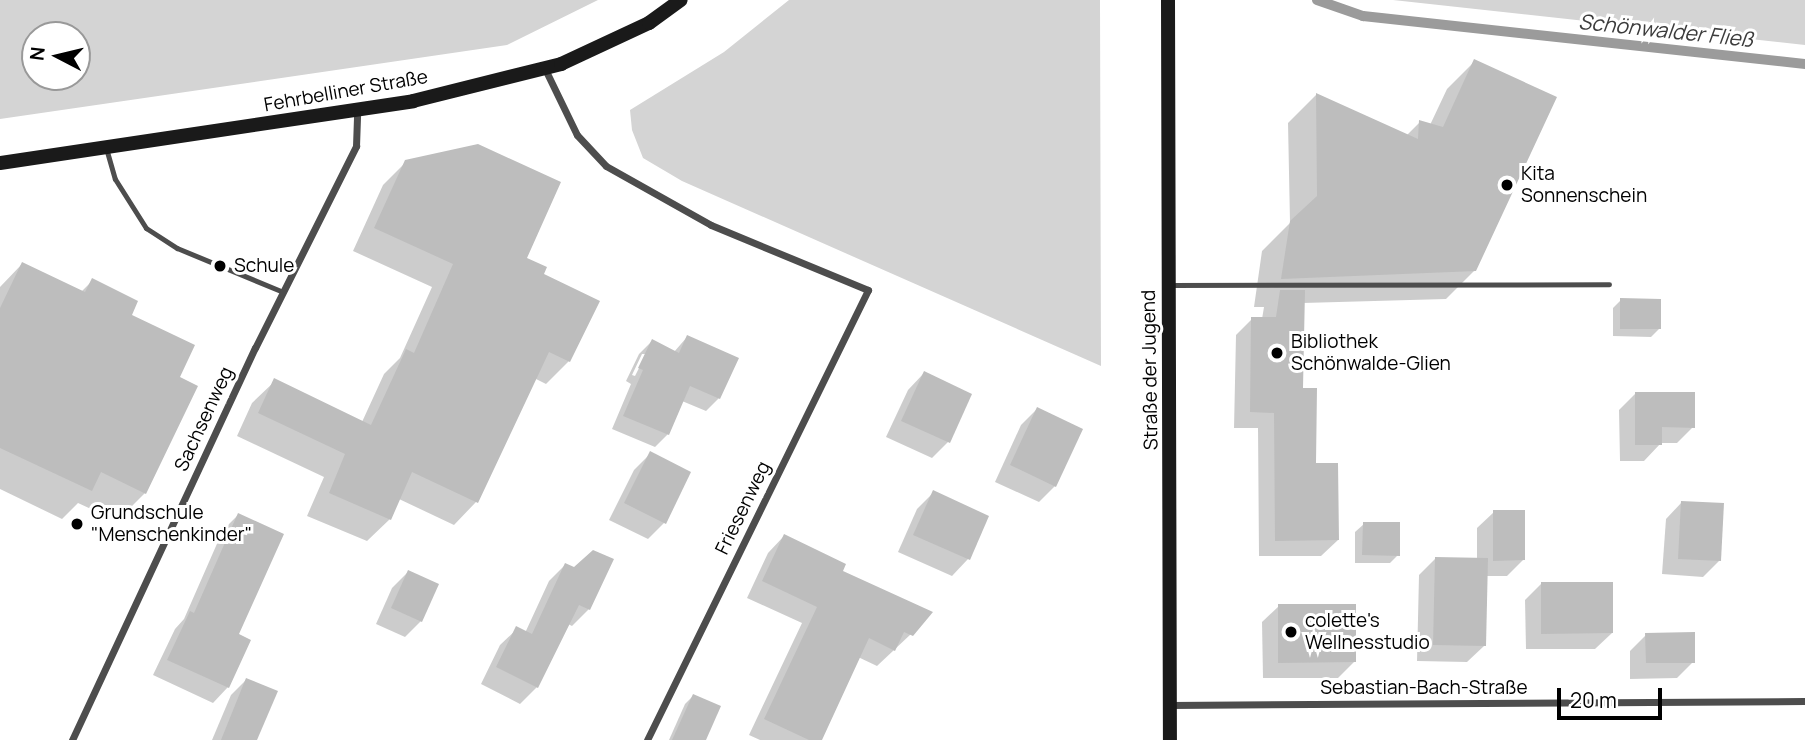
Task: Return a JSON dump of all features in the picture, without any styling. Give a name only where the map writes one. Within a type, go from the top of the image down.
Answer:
[{"type":"street","name":"Fehrbelliner Straße","points":[[0,163],[413,102],[545,69],[649,23],[681,0]]},
{"type":"street","name":"Straße der Jugend","points":[[1168,0],[1170,740]]},
{"type":"street","name":"Friesenweg","points":[[545,69],[577,135],[606,166],[710,225],[868,290],[646,740]]},
{"type":"street","name":"Sachsenweg","points":[[72,740],[283,292],[356,146],[356,112]]},
{"type":"street","name":"Sebastian-Bach-Straße","points":[[1170,705],[1805,701]]},
{"type":"lane","points":[[106,148],[115,179],[146,228],[177,248],[283,292]]},
{"type":"lane","points":[[1168,285],[1609,284]]},
{"type":"shaded area","points":[[0,0],[598,0],[507,45],[0,119]]},
{"type":"shaded area","points":[[789,0],[1100,0],[1101,366],[682,181],[643,158],[632,130],[630,110],[724,52]]},
{"type":"shaded area","points":[[1393,0],[1805,0],[1805,45]]},
{"type":"building","points":[[1474,59],[1557,97],[1476,271],[1281,279],[1290,221],[1317,196],[1316,93],[1418,139],[1419,120],[1443,127]]},
{"type":"building","points":[[478,144],[561,182],[527,258],[547,267],[544,274],[600,301],[570,362],[549,352],[478,503],[412,472],[391,520],[329,493],[345,454],[258,413],[274,378],[371,425],[406,349],[414,353],[453,264],[374,228],[405,160]]},
{"type":"building","points":[[22,262],[85,292],[92,278],[138,301],[132,315],[195,345],[180,377],[198,386],[146,494],[101,472],[92,491],[0,448],[0,308]]},
{"type":"building","points":[[1280,290],[1305,290],[1303,388],[1317,388],[1316,463],[1338,463],[1339,540],[1275,541],[1274,413],[1250,412],[1251,317],[1276,317]]},
{"type":"building","points":[[1620,298],[1661,299],[1661,329],[1620,329]]},
{"type":"building","points":[[687,335],[739,358],[720,399],[690,386],[669,435],[623,416],[643,370],[638,368],[652,339],[679,353]]},
{"type":"building","points":[[924,371],[972,394],[950,443],[901,421]]},
{"type":"building","points":[[1635,392],[1695,392],[1695,428],[1662,427],[1662,445],[1635,445]]},
{"type":"building","points":[[1037,407],[1083,429],[1056,487],[1010,465]]},
{"type":"building","points":[[650,451],[691,472],[666,524],[624,503]]},
{"type":"building","points":[[933,490],[989,516],[970,560],[913,535]]},
{"type":"building","points":[[1681,501],[1724,503],[1721,561],[1678,559]]},
{"type":"building","points":[[1493,510],[1525,510],[1525,560],[1493,561]]},
{"type":"building","points":[[238,513],[284,534],[239,634],[251,640],[229,688],[167,660],[190,611],[194,613]]},
{"type":"building","points":[[1363,522],[1400,522],[1400,556],[1362,555]]},
{"type":"building","points":[[784,534],[846,564],[843,571],[933,612],[913,636],[904,632],[895,651],[869,638],[822,740],[809,740],[764,719],[817,607],[762,581]]},
{"type":"building","points":[[593,550],[614,559],[590,610],[579,605],[538,688],[496,667],[516,626],[532,634],[565,563],[574,567]]},
{"type":"building","points":[[1435,557],[1488,558],[1486,646],[1433,645]]},
{"type":"building","points":[[408,570],[439,584],[422,622],[391,608]]},
{"type":"building","points":[[1541,582],[1613,582],[1613,633],[1541,634]]},
{"type":"building","points":[[1278,604],[1356,604],[1356,662],[1278,663]]},
{"type":"building","points":[[1695,632],[1695,663],[1646,663],[1645,633]]},
{"type":"building","points":[[246,678],[278,691],[257,740],[221,740]]},
{"type":"building","points":[[693,694],[721,706],[706,740],[672,740]]},
{"type":"waterway","name":"Schönwalder Fließ","points":[[1317,0],[1363,16],[1805,64]]},
{"type":"place","name":"Kita Sonnenschein","points":[[1507,185]]},
{"type":"place","name":"Schule","points":[[220,266]]},
{"type":"place","name":"Bibliothek Schönwalde-Glien","points":[[1277,353]]},
{"type":"place","name":"Grundschule \"Menschenkinder\"","points":[[77,524]]},
{"type":"place","name":"colette's Wellnesstudio","points":[[1291,632]]}]
